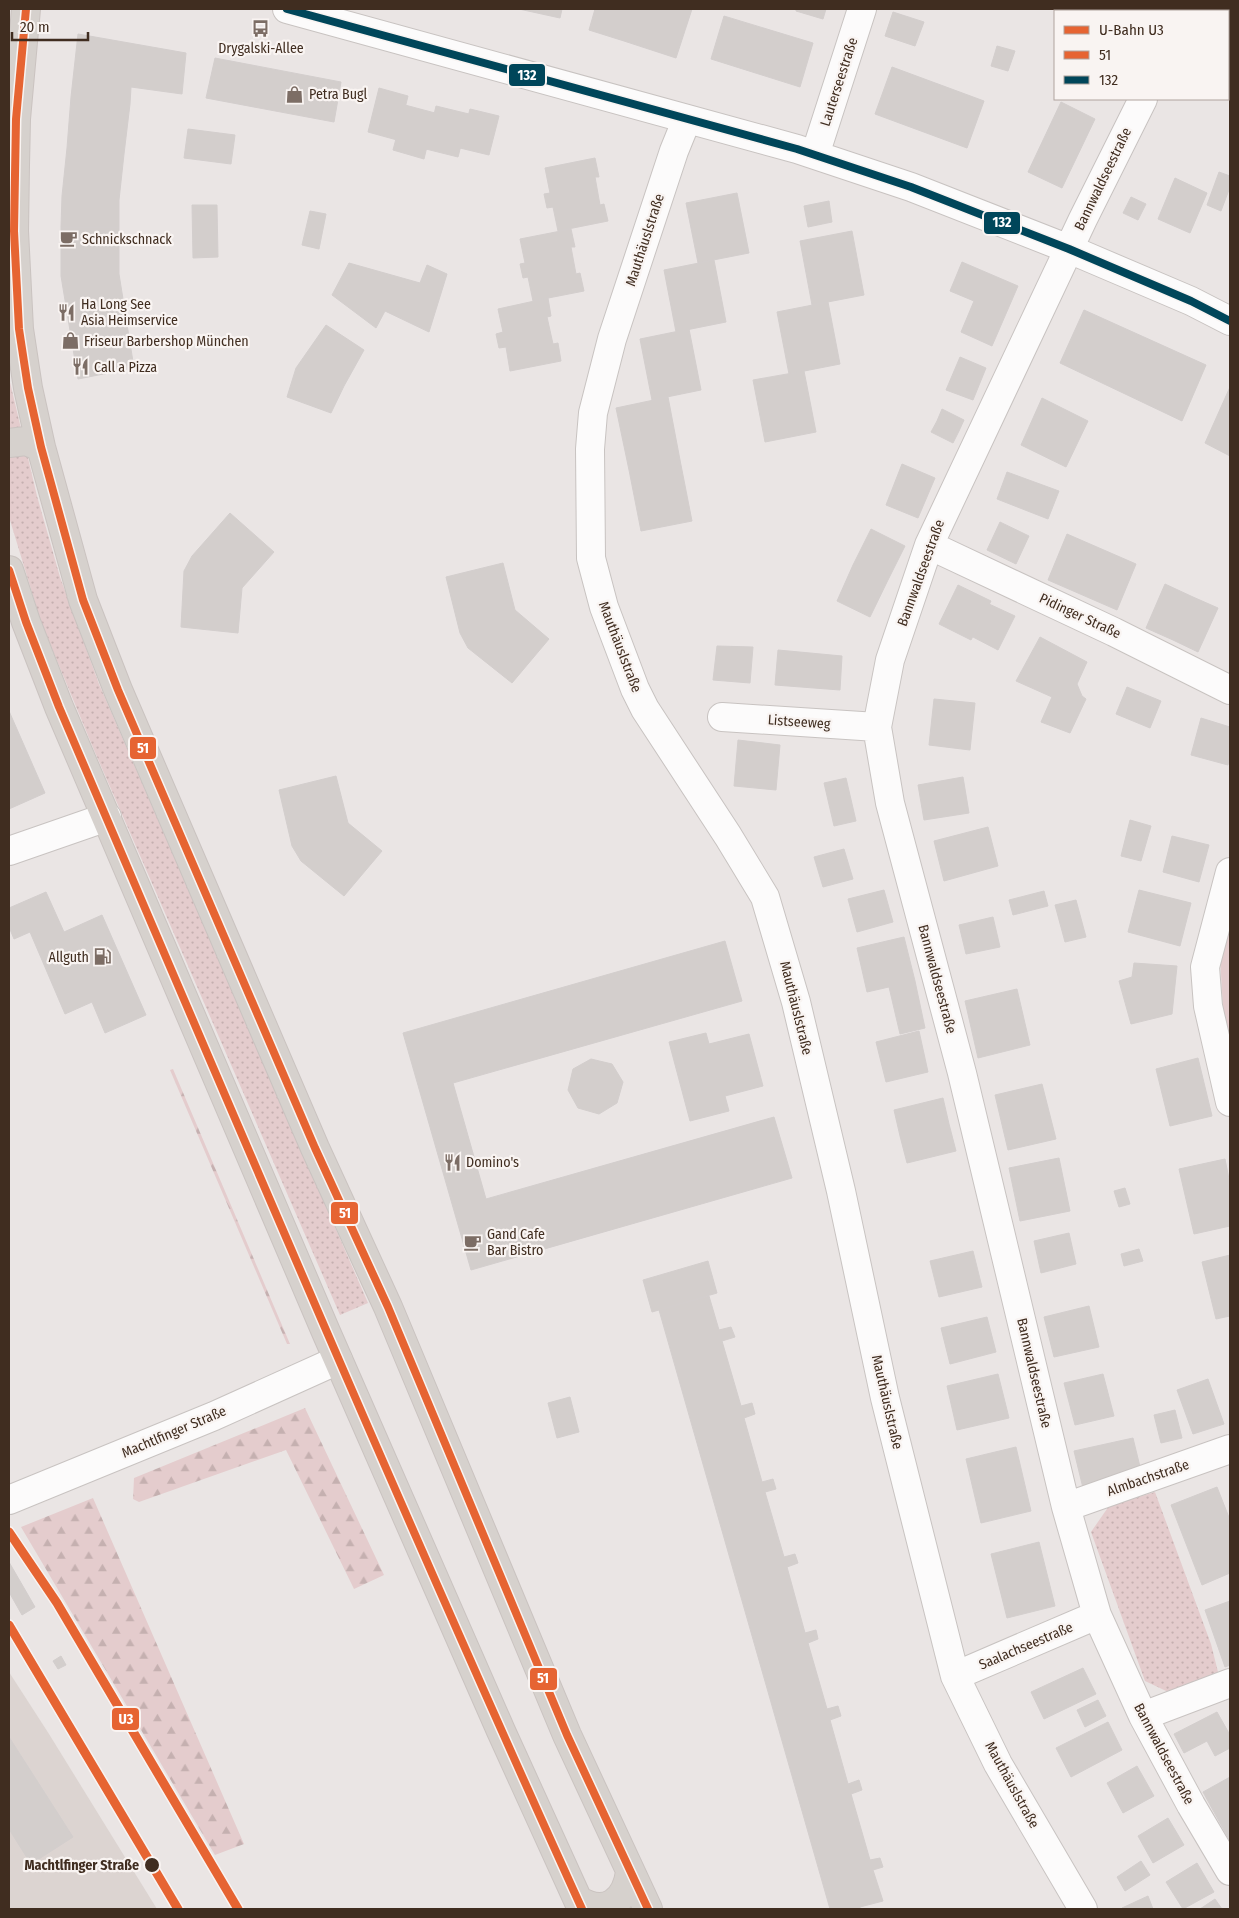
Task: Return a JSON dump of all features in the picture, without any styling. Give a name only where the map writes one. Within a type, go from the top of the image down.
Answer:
[{"type":"main road","points":[[26,9],[16,119],[14,231],[19,329],[28,388],[82,600],[118,690],[316,1148],[388,1306],[567,1735],[648,1909]]},
{"type":"main road","points":[[9,443],[26,442],[42,447]]},
{"type":"main road","points":[[9,570],[26,622],[59,707],[338,1360],[501,1731],[580,1905],[604,1906],[618,1901],[626,1891],[630,1872]]},
{"type":"street","points":[[287,9],[815,155],[912,187],[1069,249],[1190,301],[1230,321]]},
{"type":"street","name":"Lauterseestraße","points":[[815,155],[862,9]]},
{"type":"street","name":"Bannwaldseestraße","points":[[1143,100],[1069,249],[929,544],[890,660],[877,727],[890,803],[962,1073],[1066,1507],[1097,1615],[1143,1716],[1191,1805],[1230,1871]]},
{"type":"street","name":"Mauthäuslstraße","points":[[687,119],[612,339],[593,413],[590,449],[591,558],[604,607],[635,689],[645,709],[766,897],[796,1002],[841,1191],[885,1398],[955,1676],[998,1764],[1083,1909]]},
{"type":"street","name":"Pidinger Straße","points":[[929,544],[1114,632],[1230,690]]},
{"type":"street","name":"Listseeweg","points":[[722,717],[877,727]]},
{"type":"street","points":[[9,851],[107,817]]},
{"type":"street","points":[[1230,872],[1205,967],[1208,1006],[1230,1102]]},
{"type":"street","name":"Machtlfinger Straße","points":[[9,1500],[214,1416],[338,1360]]},
{"type":"street","name":"Almbachstraße","points":[[1066,1507],[1230,1449]]},
{"type":"street","name":"Saalachseestraße","points":[[955,1676],[1097,1615]]},
{"type":"street","points":[[1143,1716],[1230,1683]]},
{"type":"shaded area","points":[[9,1672],[49,1734],[157,1909],[9,1909]]},
{"type":"green space","points":[[9,378],[37,496],[60,577],[99,684],[368,1303],[340,1315],[94,750],[41,622],[9,517]]},
{"type":"green space","points":[[1230,916],[1230,1052],[1223,1008],[1220,957]]},
{"type":"green space","points":[[173,1069],[290,1344],[287,1344],[170,1070]]},
{"type":"green space","points":[[305,1408],[384,1575],[354,1589],[286,1450],[139,1502],[133,1499],[134,1478]]},
{"type":"green space","points":[[1155,1492],[1211,1644],[1221,1684],[1181,1698],[1145,1681],[1091,1532],[1109,1506]]},
{"type":"green space","points":[[93,1498],[244,1844],[215,1855],[21,1527]]},
{"type":"building","points":[[519,9],[562,9],[560,18]]},
{"type":"building","points":[[595,9],[634,9],[624,41],[589,30]]},
{"type":"building","points":[[634,9],[692,9],[676,58],[624,41]]},
{"type":"building","points":[[796,9],[826,9],[823,19],[796,11]]},
{"type":"building","points":[[1108,9],[1148,9],[1147,10]]},
{"type":"building","points":[[893,12],[924,22],[915,46],[885,36]]},
{"type":"building","points":[[724,16],[813,43],[800,87],[711,59]]},
{"type":"building","points":[[78,34],[186,53],[182,94],[131,87],[130,104],[71,97]]},
{"type":"building","points":[[997,46],[1015,51],[1008,71],[991,66]]},
{"type":"building","points":[[215,58],[341,82],[334,122],[206,98]]},
{"type":"building","points":[[892,67],[984,101],[967,148],[875,114]]},
{"type":"building","points":[[379,88],[408,96],[397,140],[368,132]]},
{"type":"building","points":[[71,97],[130,104],[124,154],[67,148]]},
{"type":"building","points":[[1061,102],[1095,119],[1062,188],[1028,172]]},
{"type":"building","points":[[405,105],[435,113],[424,159],[393,150]]},
{"type":"building","points":[[436,106],[469,114],[458,157],[426,149]]},
{"type":"building","points":[[470,109],[499,116],[489,155],[460,148]]},
{"type":"building","points":[[188,129],[235,135],[231,164],[184,158]]},
{"type":"building","points":[[67,148],[124,154],[119,200],[62,196]]},
{"type":"building","points":[[595,158],[599,177],[595,177],[600,205],[604,204],[608,221],[558,231],[553,207],[547,208],[544,194],[550,193],[545,168]]},
{"type":"building","points":[[1219,172],[1230,176],[1230,187],[1221,211],[1207,205]]},
{"type":"building","points":[[1175,178],[1207,193],[1190,233],[1158,219]]},
{"type":"building","points":[[737,193],[749,253],[698,263],[686,203]]},
{"type":"building","points":[[62,196],[119,200],[119,227],[61,227]]},
{"type":"building","points":[[1131,197],[1146,204],[1138,220],[1123,213]]},
{"type":"building","points":[[829,201],[832,222],[808,227],[804,206]]},
{"type":"building","points":[[192,205],[217,205],[218,257],[193,258]]},
{"type":"building","points":[[310,211],[326,214],[319,249],[302,245]]},
{"type":"building","points":[[61,227],[119,227],[119,274],[61,276]]},
{"type":"building","points":[[571,229],[575,247],[571,247],[576,274],[580,273],[584,291],[533,301],[528,277],[523,278],[520,264],[525,263],[520,239]]},
{"type":"building","points":[[852,231],[864,295],[812,305],[800,241]]},
{"type":"building","points":[[714,260],[726,322],[676,332],[664,270]]},
{"type":"building","points":[[962,262],[1018,286],[992,346],[961,332],[974,301],[950,291]]},
{"type":"building","points":[[349,263],[420,283],[427,265],[447,274],[429,332],[385,311],[376,328],[332,295]]},
{"type":"building","points":[[119,274],[134,368],[78,379],[61,276]]},
{"type":"building","points":[[548,298],[551,316],[547,317],[553,344],[558,343],[561,361],[510,371],[506,347],[499,348],[496,334],[503,332],[498,309]]},
{"type":"building","points":[[828,302],[840,364],[789,374],[777,312]]},
{"type":"building","points":[[1084,310],[1206,365],[1182,421],[1060,363]]},
{"type":"building","points":[[326,325],[364,350],[331,413],[287,397],[296,368]]},
{"type":"building","points":[[689,329],[701,390],[652,400],[640,339]]},
{"type":"building","points":[[960,357],[986,368],[973,400],[946,390]]},
{"type":"building","points":[[804,371],[816,432],[765,442],[753,380]]},
{"type":"building","points":[[1230,387],[1230,456],[1205,443]]},
{"type":"building","points":[[668,397],[680,460],[629,470],[616,408]]},
{"type":"building","points":[[1042,398],[1088,421],[1066,467],[1021,445]]},
{"type":"building","points":[[942,409],[964,420],[959,431],[937,421]]},
{"type":"building","points":[[937,421],[959,431],[953,443],[931,432]]},
{"type":"building","points":[[680,460],[692,521],[641,531],[629,470]]},
{"type":"building","points":[[902,464],[935,478],[918,518],[886,505]]},
{"type":"building","points":[[1007,472],[1059,491],[1048,519],[997,499]]},
{"type":"building","points":[[230,513],[274,552],[242,588],[238,633],[181,627],[184,571],[192,556]]},
{"type":"building","points":[[1000,522],[1029,536],[1016,564],[987,550]]},
{"type":"building","points":[[871,529],[905,546],[887,582],[853,565]]},
{"type":"building","points":[[1067,534],[1136,564],[1117,610],[1048,580]]},
{"type":"building","points":[[503,563],[515,610],[549,639],[512,683],[468,648],[460,633],[446,577]]},
{"type":"building","points":[[853,565],[887,582],[870,617],[837,601]]},
{"type":"building","points":[[1165,584],[1193,597],[1173,640],[1146,628]]},
{"type":"building","points":[[958,585],[991,601],[971,640],[939,624]]},
{"type":"building","points":[[1193,597],[1218,608],[1198,652],[1173,640]]},
{"type":"building","points":[[989,604],[1015,616],[998,650],[973,637]]},
{"type":"building","points":[[1040,637],[1087,662],[1077,684],[1082,696],[1086,699],[1070,733],[1041,722],[1052,697],[1016,681]]},
{"type":"building","points":[[717,646],[753,647],[750,683],[713,680]]},
{"type":"building","points":[[778,650],[842,656],[840,690],[775,685]]},
{"type":"building","points":[[1127,687],[1161,701],[1150,728],[1116,714]]},
{"type":"building","points":[[934,699],[975,703],[970,750],[929,745]]},
{"type":"building","points":[[9,711],[45,793],[9,809]]},
{"type":"building","points":[[1201,718],[1230,727],[1230,756],[1228,765],[1191,755]]},
{"type":"building","points":[[738,740],[780,745],[776,790],[734,786]]},
{"type":"building","points":[[336,776],[348,823],[382,851],[344,896],[301,861],[292,846],[279,790]]},
{"type":"building","points":[[963,777],[969,813],[924,820],[918,785]]},
{"type":"building","points":[[846,778],[856,821],[834,826],[824,783]]},
{"type":"building","points":[[1130,820],[1151,826],[1141,861],[1121,856]]},
{"type":"building","points":[[988,827],[998,866],[944,881],[934,841]]},
{"type":"building","points":[[1172,836],[1209,845],[1199,882],[1163,872]]},
{"type":"building","points":[[844,849],[853,879],[823,887],[814,857]]},
{"type":"building","points":[[884,890],[893,922],[857,932],[848,899]]},
{"type":"building","points":[[1139,890],[1191,903],[1180,946],[1128,932]]},
{"type":"building","points":[[1044,891],[1048,906],[1013,915],[1009,900]]},
{"type":"building","points":[[46,892],[64,932],[102,915],[146,1015],[105,1033],[92,1002],[65,1014],[30,932],[14,939],[9,927],[9,908]]},
{"type":"building","points":[[1076,900],[1086,937],[1065,942],[1055,905]]},
{"type":"building","points":[[993,917],[1000,947],[966,954],[959,925]]},
{"type":"building","points":[[904,937],[915,981],[867,992],[857,948]]},
{"type":"building","points":[[725,941],[742,1001],[453,1083],[486,1199],[774,1117],[792,1178],[471,1270],[403,1033]]},
{"type":"building","points":[[1134,963],[1177,966],[1172,1014],[1131,1024],[1119,981],[1132,977]]},
{"type":"building","points":[[915,981],[925,1028],[900,1034],[889,987]]},
{"type":"building","points":[[1017,989],[1030,1045],[978,1058],[965,1001]]},
{"type":"building","points":[[919,1031],[928,1072],[886,1082],[876,1042]]},
{"type":"building","points":[[706,1033],[709,1044],[749,1034],[763,1086],[725,1096],[729,1111],[690,1121],[669,1042]]},
{"type":"building","points":[[1198,1058],[1212,1116],[1170,1126],[1156,1069]]},
{"type":"building","points":[[591,1059],[612,1064],[623,1082],[617,1103],[599,1114],[578,1108],[568,1090],[573,1069]]},
{"type":"building","points":[[1042,1084],[1056,1139],[1008,1150],[995,1095]]},
{"type":"building","points":[[943,1098],[949,1124],[900,1136],[894,1110]]},
{"type":"building","points":[[949,1124],[956,1151],[907,1163],[900,1136]]},
{"type":"building","points":[[1059,1158],[1070,1211],[1020,1221],[1009,1168]]},
{"type":"building","points":[[1225,1159],[1230,1184],[1230,1226],[1194,1234],[1179,1169]]},
{"type":"building","points":[[1125,1188],[1130,1204],[1119,1207],[1114,1191]]},
{"type":"building","points":[[1069,1233],[1076,1264],[1041,1273],[1034,1241]]},
{"type":"building","points":[[1139,1249],[1143,1261],[1124,1266],[1121,1254]]},
{"type":"building","points":[[973,1251],[982,1287],[939,1297],[930,1261]]},
{"type":"building","points":[[1230,1255],[1230,1316],[1216,1319],[1202,1262]]},
{"type":"building","points":[[708,1261],[717,1293],[652,1312],[643,1280]]},
{"type":"building","points":[[709,1296],[719,1330],[731,1327],[735,1337],[722,1341],[741,1406],[752,1403],[755,1414],[744,1418],[762,1482],[773,1479],[776,1489],[765,1492],[784,1557],[795,1554],[798,1563],[787,1567],[805,1633],[816,1630],[818,1639],[808,1643],[827,1709],[838,1706],[841,1716],[830,1720],[848,1784],[859,1780],[862,1790],[851,1794],[870,1860],[880,1858],[883,1867],[873,1870],[883,1901],[860,1907],[860,1909],[830,1909],[659,1310]]},
{"type":"building","points":[[1089,1306],[1099,1347],[1054,1357],[1044,1317]]},
{"type":"building","points":[[987,1317],[996,1352],[950,1364],[941,1328]]},
{"type":"building","points":[[998,1374],[1009,1418],[957,1430],[947,1386]]},
{"type":"building","points":[[1103,1374],[1114,1416],[1075,1425],[1064,1383]]},
{"type":"building","points":[[1208,1379],[1224,1424],[1193,1434],[1177,1390]]},
{"type":"building","points":[[570,1397],[579,1432],[557,1438],[548,1403]]},
{"type":"building","points":[[1175,1410],[1182,1438],[1161,1443],[1154,1415]]},
{"type":"building","points":[[1133,1438],[1142,1475],[1083,1488],[1074,1451]]},
{"type":"building","points":[[1016,1447],[1031,1511],[981,1523],[966,1459]]},
{"type":"building","points":[[1217,1487],[1230,1520],[1230,1573],[1202,1585],[1171,1505]]},
{"type":"building","points":[[1039,1542],[1055,1606],[1007,1618],[991,1554]]},
{"type":"building","points":[[9,1562],[35,1607],[22,1615],[9,1592]]},
{"type":"building","points":[[1230,1601],[1230,1665],[1225,1667],[1205,1610]]},
{"type":"building","points":[[61,1656],[66,1665],[58,1669],[53,1661]]},
{"type":"building","points":[[1083,1668],[1096,1694],[1044,1719],[1031,1692]]},
{"type":"building","points":[[1098,1700],[1106,1716],[1085,1727],[1077,1710]]},
{"type":"building","points":[[1217,1712],[1230,1735],[1230,1748],[1215,1756],[1207,1741],[1184,1753],[1174,1734]]},
{"type":"building","points":[[1108,1722],[1122,1750],[1071,1777],[1056,1748]]},
{"type":"building","points":[[9,1737],[73,1837],[31,1864],[9,1829]]},
{"type":"building","points":[[1137,1766],[1154,1796],[1123,1813],[1107,1783]]},
{"type":"building","points":[[1230,1777],[1230,1818],[1220,1823],[1203,1792]]},
{"type":"building","points":[[1168,1818],[1184,1845],[1153,1863],[1138,1836]]},
{"type":"building","points":[[1230,1818],[1230,1841],[1220,1823]]},
{"type":"building","points":[[1141,1861],[1150,1875],[1125,1891],[1117,1877]]},
{"type":"building","points":[[1197,1863],[1214,1892],[1183,1909],[1166,1882]]},
{"type":"building","points":[[1148,1896],[1153,1909],[1122,1908]]},
{"type":"building","points":[[1215,1899],[1222,1909],[1200,1909]]},
{"type":"metro line","name":"U3","points":[[9,1532],[57,1603],[238,1909]]},
{"type":"metro line","name":"U3","points":[[9,1625],[178,1909]]},
{"type":"transit line","name":"51","points":[[26,9],[16,119],[14,231],[19,329],[28,388],[41,447],[83,600],[118,690],[315,1148],[388,1307],[567,1735],[648,1909]]},
{"type":"transit line","name":"132","points":[[287,9],[797,149],[911,187],[1069,249],[1191,301],[1230,321]]},
{"type":"transit line","name":"51","points":[[9,570],[26,622],[59,707],[317,1310],[448,1610],[582,1909]]},
{"type":"place","name":"Drygalski-Allee","points":[[261,28]]},
{"type":"place","name":"Petra Bugl","points":[[295,94]]},
{"type":"place","name":"Schnickschnack","points":[[68,239]]},
{"type":"place","name":"Ha Long See Asia Heimservice","points":[[67,312]]},
{"type":"place","name":"Friseur Barbershop München","points":[[70,341]]},
{"type":"place","name":"Call a Pizza","points":[[80,367]]},
{"type":"place","name":"Allguth","points":[[103,957]]},
{"type":"place","name":"Domino's","points":[[452,1162]]},
{"type":"place","name":"Gand Cafe Bar Bistro","points":[[473,1242]]},
{"type":"place","name":"Machtlfinger Straße","points":[[152,1865]]}]
